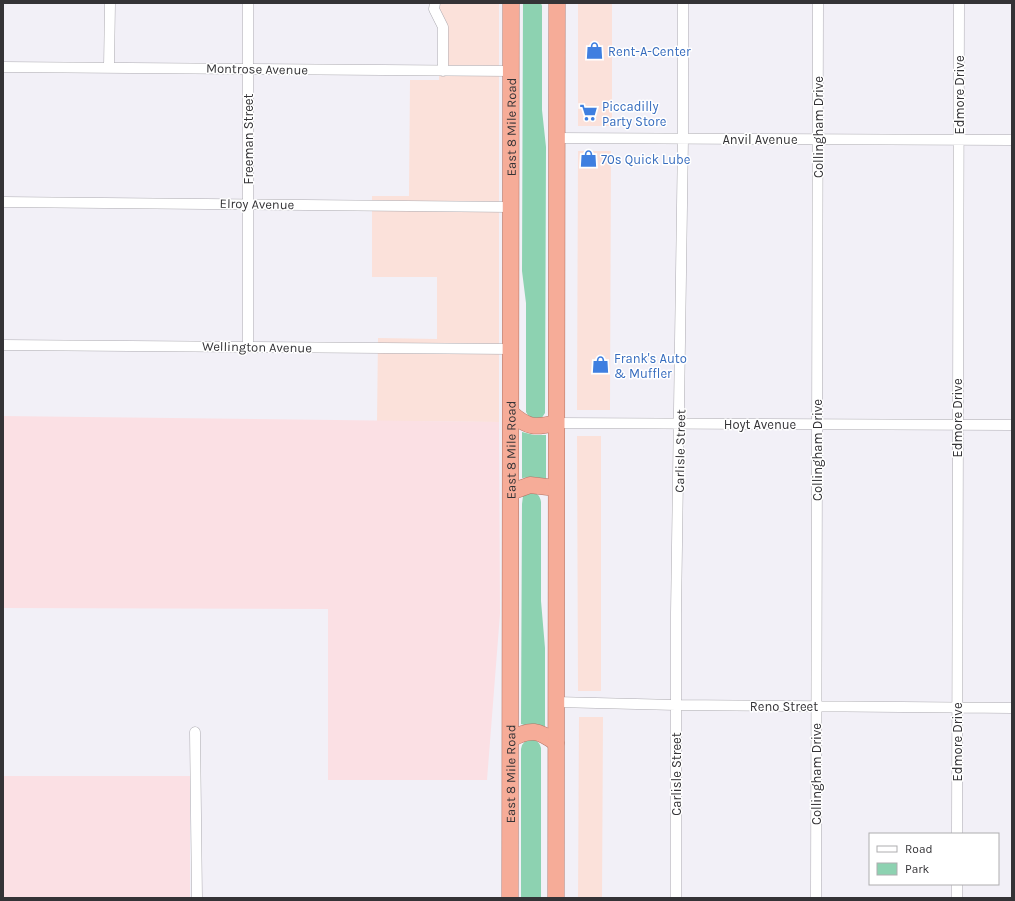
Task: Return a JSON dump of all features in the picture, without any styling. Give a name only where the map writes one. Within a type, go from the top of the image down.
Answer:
[{"type":"highway","name":"East 8 Mile Road","points":[[510,898],[511,3]]},
{"type":"highway","points":[[556,898],[557,3]]},
{"type":"highway","points":[[511,413],[520,422],[531,426],[556,423]]},
{"type":"highway","points":[[511,492],[524,485],[556,488]]},
{"type":"highway","points":[[511,739],[524,732],[534,732],[547,736],[556,743]]},
{"type":"street","points":[[109,67],[110,3]]},
{"type":"street","name":"Freeman Street","points":[[248,3],[248,347]]},
{"type":"street","points":[[435,3],[434,9],[443,27],[443,71]]},
{"type":"street","name":"Carlisle Street","points":[[676,898],[676,705],[683,138],[683,3]]},
{"type":"street","name":"Collingham Drive","points":[[816,898],[818,3]]},
{"type":"street","name":"Edmore Drive","points":[[957,833],[959,3]]},
{"type":"street","name":"Montrose Avenue","points":[[3,67],[511,71]]},
{"type":"street","name":"Anvil Avenue","points":[[556,138],[1012,140]]},
{"type":"street","name":"Elroy Avenue","points":[[3,202],[511,207]]},
{"type":"street","name":"Wellington Avenue","points":[[3,344],[511,349]]},
{"type":"street","name":"Hoyt Avenue","points":[[556,423],[1012,425]]},
{"type":"street","name":"Reno Street","points":[[556,702],[676,705],[1012,708]]},
{"type":"street","points":[[195,732],[197,898]]},
{"type":"street","points":[[957,885],[957,898]]},
{"type":"shaded area","points":[[439,3],[499,3],[499,422],[377,421],[378,338],[437,339],[437,277],[372,277],[372,196],[409,196],[410,80],[439,80]]},
{"type":"shaded area","points":[[578,3],[612,3],[612,126],[578,126]]},
{"type":"shaded area","points":[[578,151],[611,151],[610,410],[577,410]]},
{"type":"shaded area","points":[[3,416],[499,422],[500,614],[487,780],[328,780],[328,609],[3,608]]},
{"type":"shaded area","points":[[577,436],[601,436],[601,691],[578,691]]},
{"type":"shaded area","points":[[579,717],[603,717],[602,898],[578,898]]},
{"type":"shaded area","points":[[3,776],[190,776],[190,898],[3,898]]},
{"type":"green space","points":[[523,3],[541,3],[542,6],[542,110],[546,147],[545,413],[541,419],[529,417],[526,412],[526,303],[522,271]]},
{"type":"green space","points":[[522,432],[534,435],[546,435],[546,479],[532,477],[522,478]]},
{"type":"green space","points":[[530,492],[538,495],[541,502],[541,601],[545,648],[545,727],[521,724],[522,504],[523,496]]},
{"type":"green space","points":[[527,739],[536,740],[541,748],[541,898],[521,898],[521,749],[522,745]]},
{"type":"place","name":"Rent-A-Center","points":[[595,51]]},
{"type":"place","name":"Piccadilly Party Store","points":[[589,113]]},
{"type":"place","name":"70s Quick Lube","points":[[588,159]]},
{"type":"place","name":"Frank's Auto & Muffler","points":[[601,365]]}]
